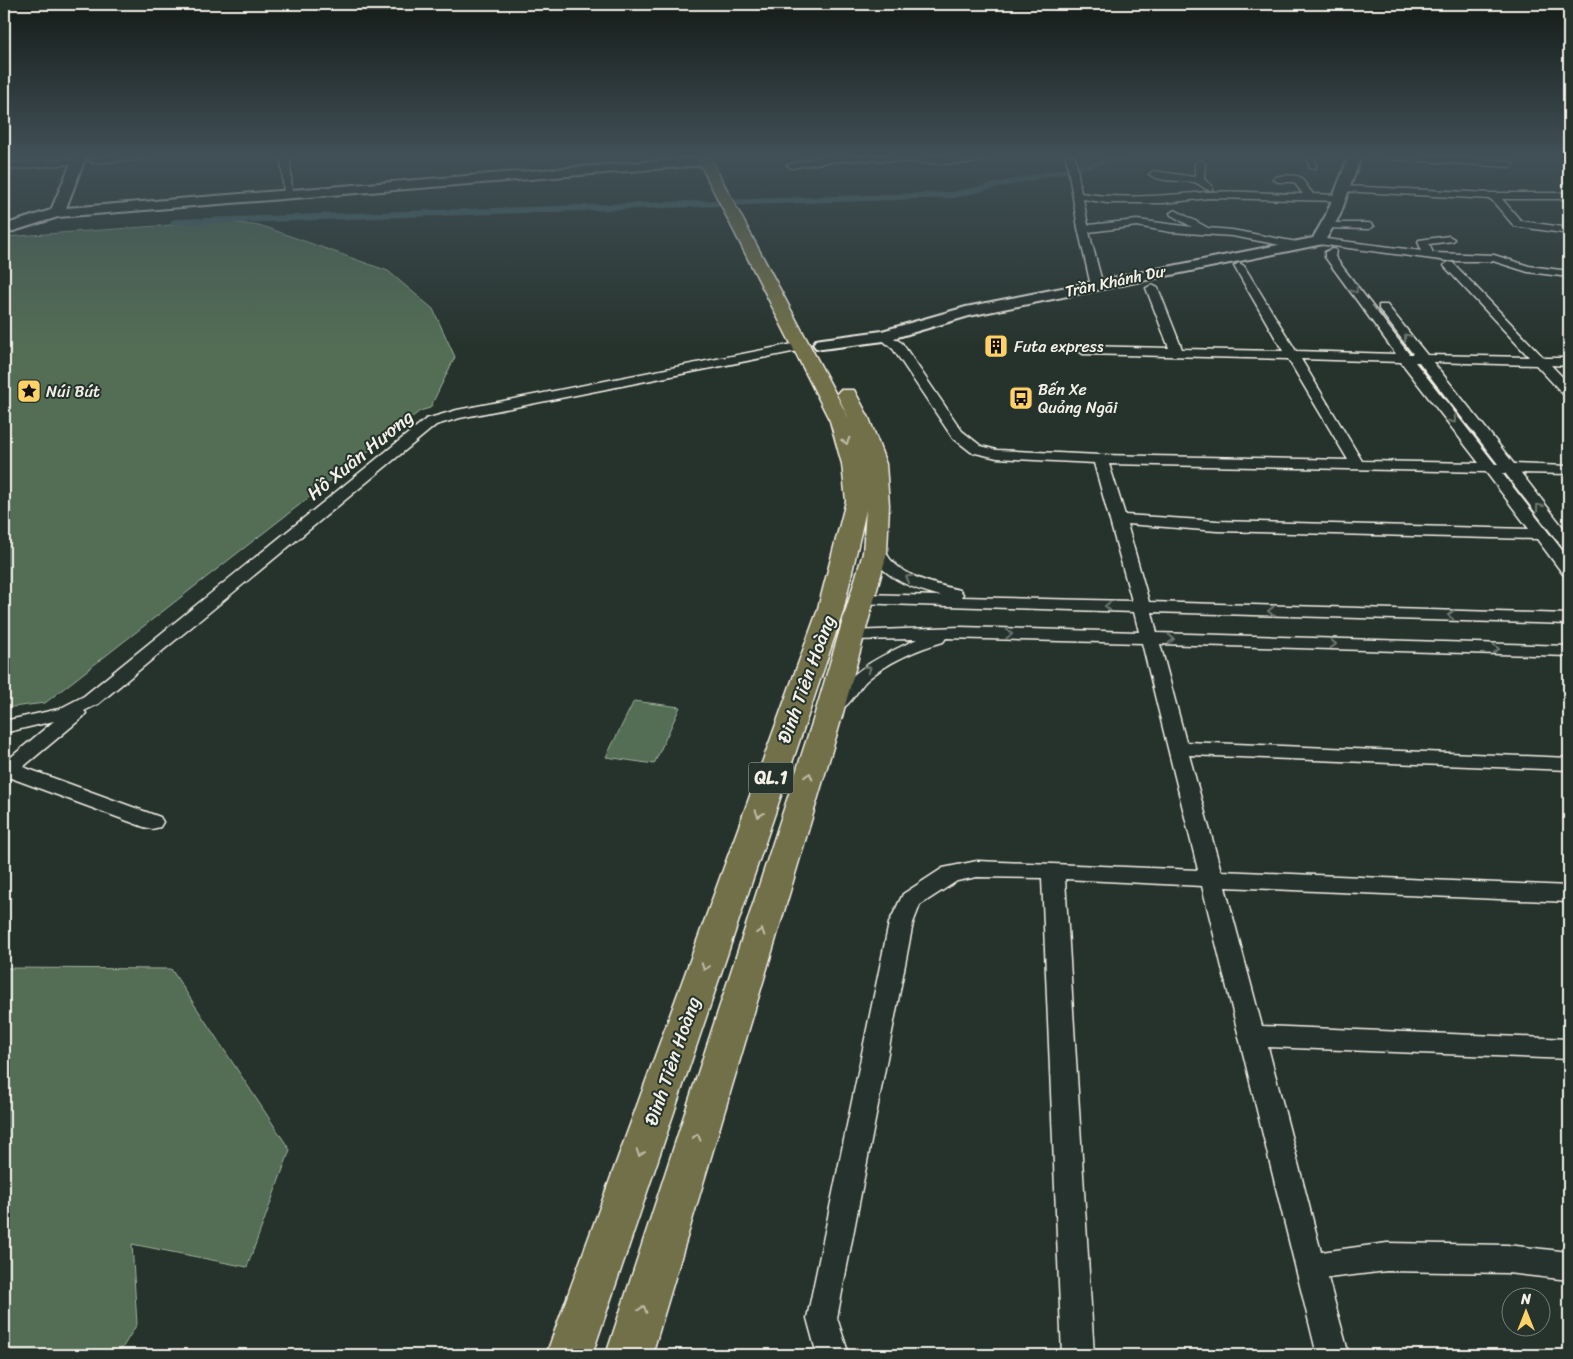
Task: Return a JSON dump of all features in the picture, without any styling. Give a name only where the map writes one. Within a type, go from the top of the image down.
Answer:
[{"type":"highway","name":"Đinh Tiên Hoàng","points":[[629,1355],[826,720],[875,545],[878,505],[875,464],[859,418],[813,345],[743,219]]},
{"type":"highway","name":"Đinh Tiên Hoàng","points":[[569,1355],[830,612],[847,546],[857,501],[853,464],[813,345]]},
{"type":"street","points":[[4,230],[37,219]]},
{"type":"street","points":[[1081,219],[1097,286]]},
{"type":"street","points":[[1186,219],[1208,232]]},
{"type":"street","points":[[1331,219],[1325,245],[1330,257],[1405,358],[1569,570]]},
{"type":"street","points":[[1514,219],[1518,224],[1569,231]]},
{"type":"street","points":[[1083,228],[1096,229],[1137,223],[1170,229],[1241,234],[1297,245]]},
{"type":"street","points":[[1328,226],[1369,226]]},
{"type":"street","points":[[1429,255],[1423,242],[1448,239]]},
{"type":"street","name":"Trần Khánh Dư","points":[[813,345],[884,336],[966,312],[1297,245],[1325,245]]},
{"type":"street","points":[[1325,245],[1429,255],[1494,258],[1528,269],[1569,274]]},
{"type":"street","points":[[1325,245],[1340,254],[1567,539]]},
{"type":"street","points":[[1449,265],[1569,392]]},
{"type":"street","points":[[1239,266],[1357,464]]},
{"type":"street","points":[[1152,288],[1177,352]]},
{"type":"street","points":[[884,336],[898,346],[953,428],[966,442],[976,448],[997,454],[1100,459],[1569,470]]},
{"type":"street","name":"Hồ Xuân Hương","points":[[4,727],[65,713],[91,700],[431,422],[457,414],[813,345]]},
{"type":"street","points":[[1083,350],[1569,362]]},
{"type":"street","points":[[1100,459],[1120,519],[1140,607],[1212,877],[1333,1355]]},
{"type":"street","points":[[1120,519],[1217,526],[1540,534]]},
{"type":"street","points":[[875,545],[882,560],[910,579],[931,589],[989,603]]},
{"type":"street","points":[[861,599],[1569,619]]},
{"type":"street","points":[[850,636],[960,632],[1569,651]]},
{"type":"street","points":[[826,720],[849,686],[864,671],[888,657],[933,638],[960,632]]},
{"type":"street","points":[[6,771],[91,700]]},
{"type":"street","points":[[1177,748],[1569,764]]},
{"type":"street","points":[[6,771],[152,822]]},
{"type":"street","points":[[833,1355],[822,1318],[900,923],[911,900],[951,874],[977,869],[1053,871],[1569,894]]},
{"type":"street","points":[[1053,871],[1078,1355]]},
{"type":"street","points":[[1252,1036],[1569,1049]]},
{"type":"street","points":[[1310,1267],[1387,1256],[1507,1259],[1569,1266]]},
{"type":"green space","points":[[227,221],[265,227],[388,271],[433,309],[455,357],[430,408],[420,411],[45,703],[4,708],[4,237]]},
{"type":"green space","points":[[634,701],[680,707],[654,764],[606,757]]},
{"type":"green space","points":[[4,968],[171,969],[290,1150],[247,1267],[132,1244],[137,1324],[118,1355],[4,1355]]},
{"type":"waterway","points":[[174,222],[248,219]]},
{"type":"place","name":"Futa express","points":[[996,346]]},
{"type":"place","name":"Núi Bút","points":[[29,391]]},
{"type":"place","name":"Bến Xe Quảng Ngãi","points":[[1021,398]]}]
